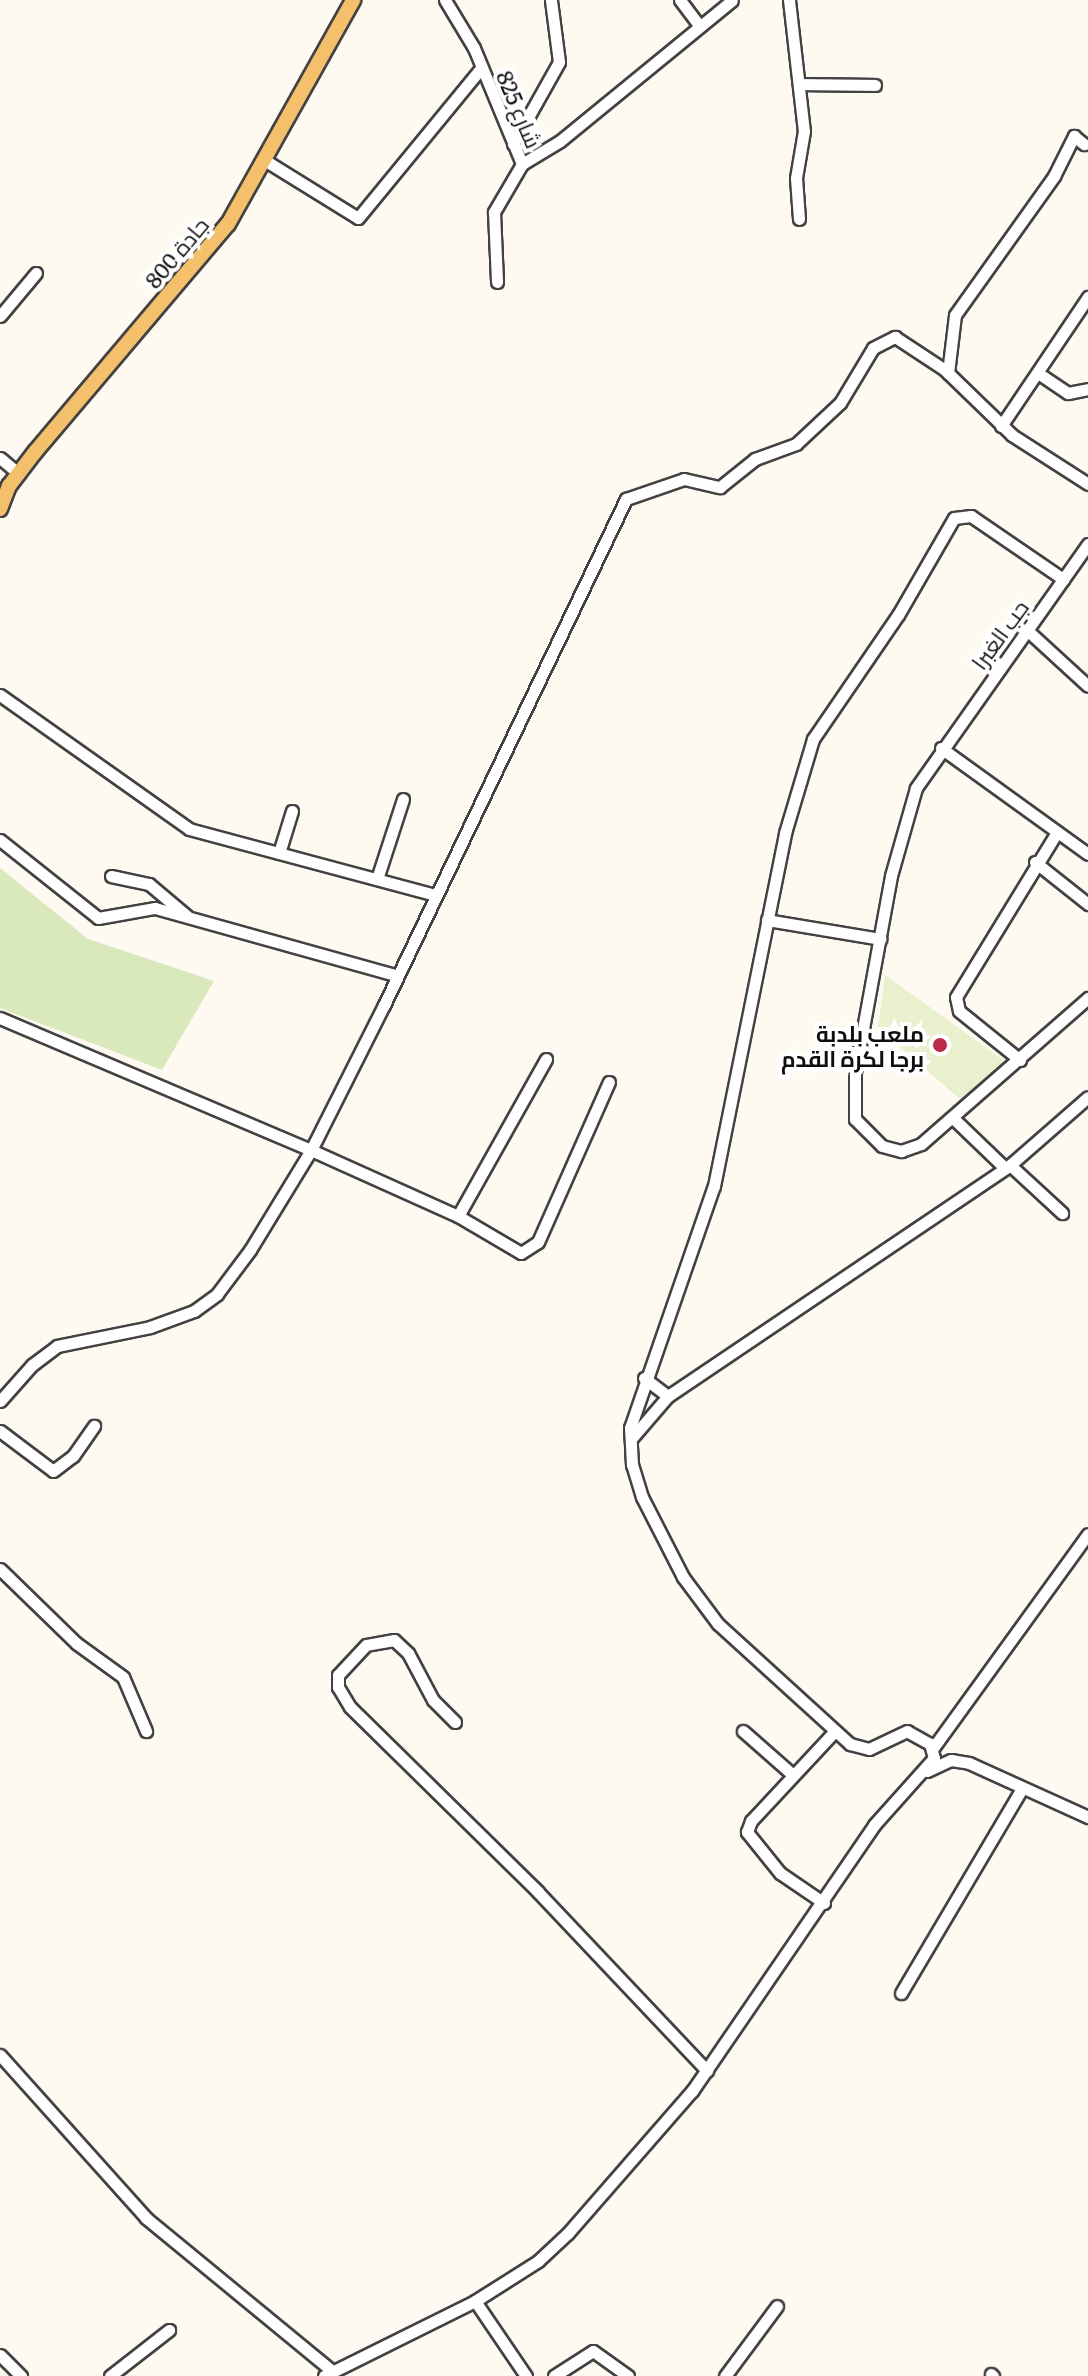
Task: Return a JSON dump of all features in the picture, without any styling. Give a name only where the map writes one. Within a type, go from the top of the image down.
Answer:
[{"type":"main road","name":"جادة 800","points":[[0,509],[19,474],[201,258],[266,161],[353,0]]},
{"type":"street","name":"شارع 825","points":[[445,0],[481,68],[522,164],[494,212],[497,282]]},
{"type":"street","points":[[513,144],[559,62],[551,0]]},
{"type":"street","points":[[680,0],[699,25]]},
{"type":"street","points":[[522,164],[560,141],[732,0]]},
{"type":"street","points":[[789,0],[804,131],[796,178],[799,219]]},
{"type":"street","points":[[266,161],[358,218],[481,68]]},
{"type":"street","points":[[800,84],[875,85]]},
{"type":"street","points":[[948,373],[955,315],[1054,176],[1074,136],[1084,144]]},
{"type":"street","points":[[0,316],[36,273]]},
{"type":"street","points":[[1001,426],[1088,297]]},
{"type":"street","points":[[0,1401],[32,1365],[57,1346],[150,1327],[211,1299],[250,1250],[311,1150],[398,976],[625,501],[684,479],[720,487],[755,459],[796,444],[840,403],[873,348],[885,338],[909,343],[948,373],[1001,426],[1088,484]]},
{"type":"street","points":[[1038,373],[1068,393],[1088,389]]},
{"type":"street","points":[[0,458],[19,474]]},
{"type":"street","points":[[933,1748],[916,1734],[901,1731],[865,1750],[834,1732],[737,1644],[683,1577],[642,1497],[632,1465],[631,1439],[644,1378],[714,1186],[767,920],[809,748],[898,615],[954,518],[971,516],[1063,579]]},
{"type":"street","name":"جب الغبرا","points":[[954,1119],[921,1144],[901,1151],[876,1142],[855,1119],[852,1094],[906,813],[926,767],[1028,631],[1088,544]]},
{"type":"street","points":[[1028,631],[1088,686]]},
{"type":"street","points":[[0,695],[189,829],[436,895]]},
{"type":"street","points":[[941,748],[1088,854]]},
{"type":"street","points":[[377,879],[403,799]]},
{"type":"street","points":[[279,853],[292,811]]},
{"type":"street","points":[[1020,1060],[959,1011],[955,1000],[1035,862],[1057,832]]},
{"type":"street","points":[[0,840],[98,918],[148,907],[398,976]]},
{"type":"street","points":[[1035,862],[1088,904]]},
{"type":"street","points":[[111,876],[149,884],[194,921]]},
{"type":"street","points":[[767,920],[880,939]]},
{"type":"street","points":[[1062,1213],[954,1119],[1088,998]]},
{"type":"street","points":[[0,1018],[458,1216],[517,1252],[533,1249],[609,1082]]},
{"type":"street","points":[[458,1216],[546,1059]]},
{"type":"street","points":[[631,1439],[668,1396],[1008,1167],[1088,1097]]},
{"type":"street","points":[[644,1378],[668,1396]]},
{"type":"street","points":[[0,1431],[53,1471],[73,1456],[94,1426]]},
{"type":"street","points":[[927,1771],[933,1748],[1088,1534]]},
{"type":"street","points":[[0,1569],[76,1643],[123,1677],[146,1731]]},
{"type":"street","points":[[455,1722],[433,1700],[408,1653],[394,1640],[366,1645],[338,1675],[338,1687],[350,1707],[538,1892],[707,2071]]},
{"type":"street","points":[[743,1731],[792,1774]]},
{"type":"street","points":[[824,1903],[773,1868],[747,1832],[792,1774],[834,1732]]},
{"type":"street","points":[[0,2055],[146,2218],[328,2373],[475,2301],[555,2246],[707,2071],[824,1903],[874,1825],[927,1771],[960,1761],[1088,1817]]},
{"type":"street","points":[[901,1993],[1021,1790]]},
{"type":"street","points":[[475,2301],[526,2376]]},
{"type":"street","points":[[725,2376],[777,2306]]},
{"type":"street","points":[[110,2376],[169,2330]]},
{"type":"street","points":[[554,2376],[593,2351],[628,2376]]},
{"type":"street","points":[[0,2355],[21,2376]]},
{"type":"green space","points":[[0,868],[88,939],[214,981],[162,1070],[0,1008]]},
{"type":"green space","name":"ملعب بلدبة برجا لكرة القدم","points":[[885,975],[1006,1062],[960,1099],[878,1028]]},
{"type":"place","name":"ملعب بلدبة برجا لكرة القدم","points":[[940,1045]]}]
